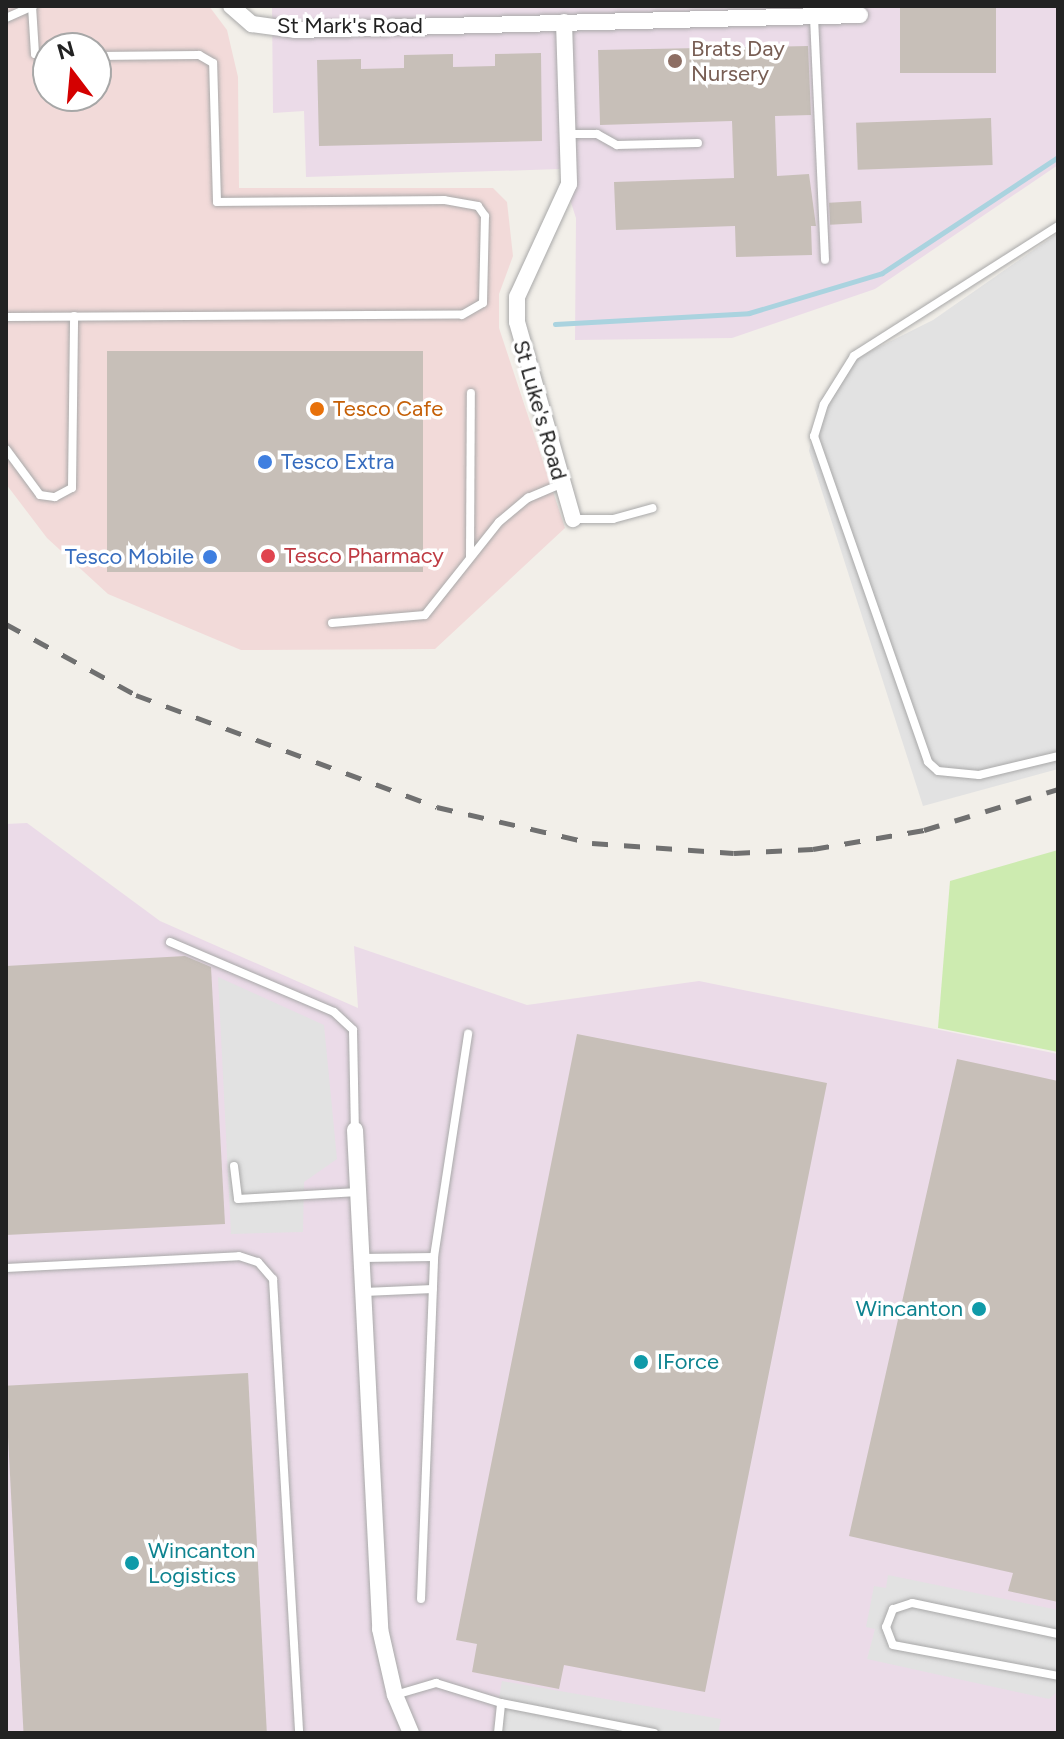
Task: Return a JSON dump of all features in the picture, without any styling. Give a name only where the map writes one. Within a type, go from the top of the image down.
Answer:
[{"type":"street","name":"St Mark's Road","points":[[231,6],[252,24],[295,30],[564,22],[614,14],[860,15]]},
{"type":"street","name":"St Luke's Road","points":[[564,22],[569,184],[517,297],[518,335],[573,519]]},
{"type":"street","points":[[355,1130],[380,1629],[395,1695],[411,1733]]},
{"type":"lane","points":[[6,18],[33,6],[34,32]]},
{"type":"lane","points":[[814,16],[825,260]]},
{"type":"lane","points":[[6,317],[462,315],[483,303],[487,288],[485,216],[478,206],[444,200],[217,202],[213,63],[199,55],[112,56]]},
{"type":"lane","points":[[568,134],[597,134],[617,145],[698,143]]},
{"type":"lane","points":[[1058,226],[854,356],[824,404],[814,436],[928,762],[938,771],[979,775],[1058,756]]},
{"type":"lane","points":[[6,449],[40,495],[55,497],[72,488],[74,316]]},
{"type":"lane","points":[[470,558],[471,393]]},
{"type":"lane","points":[[332,623],[425,615],[470,558],[528,498],[561,484]]},
{"type":"lane","points":[[573,519],[605,521],[653,508]]},
{"type":"lane","points":[[170,942],[334,1012],[353,1030],[355,1130]]},
{"type":"lane","points":[[421,1599],[434,1257],[468,1034]]},
{"type":"lane","points":[[234,1166],[238,1199],[358,1192]]},
{"type":"lane","points":[[6,1268],[239,1256],[258,1262],[273,1279],[299,1733]]},
{"type":"lane","points":[[362,1258],[434,1257]]},
{"type":"lane","points":[[364,1292],[433,1289]]},
{"type":"lane","points":[[1058,1634],[912,1603],[893,1609],[886,1627],[893,1645],[1058,1676]]},
{"type":"lane","points":[[395,1695],[436,1683],[501,1703],[654,1733]]},
{"type":"lane","points":[[498,1733],[501,1703]]},
{"type":"shaded area","points":[[6,6],[209,6],[227,30],[238,77],[239,188],[493,188],[507,202],[513,256],[499,294],[499,328],[565,528],[435,649],[241,650],[108,594],[47,538],[6,484]]},
{"type":"shaded area","points":[[272,6],[1058,6],[1058,165],[875,289],[732,338],[575,340],[576,218],[560,169],[306,177],[304,111],[273,113]]},
{"type":"shaded area","points":[[1058,233],[1058,769],[923,806],[809,451],[822,398],[853,360],[933,320]]},
{"type":"shaded area","points":[[27,823],[160,921],[358,1008],[354,946],[527,1005],[699,981],[1058,1054],[1058,1733],[6,1733],[6,824]]},
{"type":"shaded area","points":[[218,977],[324,1025],[337,1159],[304,1182],[303,1232],[231,1234]]},
{"type":"shaded area","points":[[888,1575],[1058,1610],[1058,1691],[1049,1699],[867,1659],[875,1629],[866,1627],[874,1586],[886,1588]]},
{"type":"shaded area","points":[[502,1681],[721,1719],[718,1733],[493,1733]]},
{"type":"green space","points":[[1058,850],[1058,1052],[938,1028],[950,881]]},
{"type":"building","points":[[900,6],[996,6],[996,73],[900,73]]},
{"type":"building","points":[[808,46],[811,115],[775,116],[777,176],[809,174],[816,226],[811,226],[812,255],[736,257],[735,226],[616,230],[614,182],[734,178],[732,121],[600,125],[598,50]]},
{"type":"building","points":[[541,53],[542,141],[319,146],[317,60],[361,59],[361,69],[404,68],[404,55],[453,54],[453,67],[495,66],[495,54]]},
{"type":"building","points":[[991,118],[993,165],[858,170],[856,123]]},
{"type":"building","points":[[861,201],[862,223],[830,225],[829,203]]},
{"type":"building","name":"Tesco Extra","points":[[107,351],[423,351],[423,572],[107,572]]},
{"type":"building","points":[[185,956],[211,967],[225,1224],[6,1235],[6,966]]},
{"type":"building","name":"IForce","points":[[577,1034],[827,1083],[705,1692],[564,1665],[559,1689],[472,1672],[477,1644],[456,1640]]},
{"type":"building","name":"Wincanton","points":[[957,1059],[1058,1081],[1058,1602],[1008,1591],[1013,1573],[849,1536]]},
{"type":"building","name":"Wincanton Logistics","points":[[248,1373],[267,1733],[24,1733],[6,1386]]},
{"type":"waterway","points":[[555,324],[749,313],[882,273],[1058,157]]},
{"type":"railway","points":[[6,624],[136,695],[437,807],[592,843],[734,853],[813,849],[924,830],[1058,789]]},
{"type":"place","name":"Brats Day Nursery","points":[[675,61]]},
{"type":"place","name":"Tesco Cafe","points":[[317,409]]},
{"type":"place","name":"Tesco Extra","points":[[265,462]]},
{"type":"place","name":"Tesco Pharmacy","points":[[268,556]]},
{"type":"place","name":"Tesco Mobile","points":[[210,557]]},
{"type":"place","name":"Wincanton","points":[[979,1309]]},
{"type":"place","name":"IForce","points":[[641,1362]]},
{"type":"place","name":"Wincanton Logistics","points":[[132,1563]]}]
